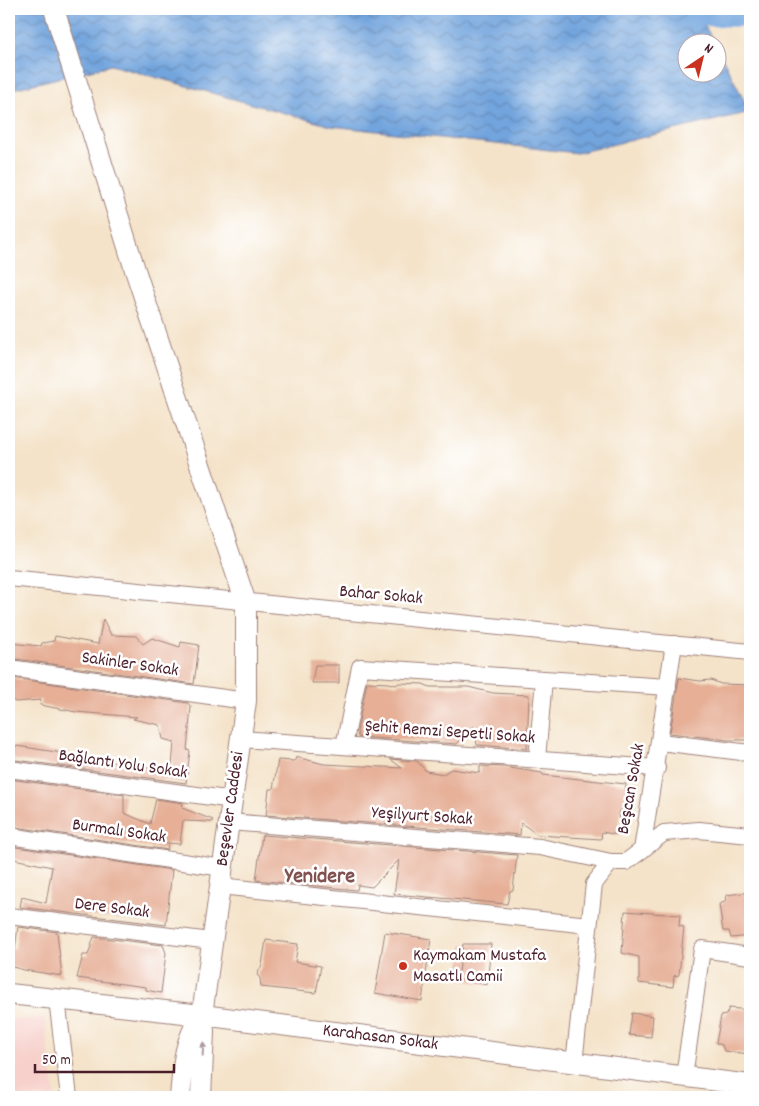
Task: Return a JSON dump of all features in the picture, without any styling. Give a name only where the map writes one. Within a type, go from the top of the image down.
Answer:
[{"type":"street","name":"Beşevler Caddesi","points":[[54,9],[136,273],[246,603],[246,702],[202,1015]]},
{"type":"street","name":"Bahar Sokak","points":[[9,578],[750,652]]},
{"type":"street","name":"Beşcan Sokak","points":[[611,862],[626,862],[642,850],[674,644]]},
{"type":"street","name":"Sakinler Sokak","points":[[9,668],[246,702]]},
{"type":"street","points":[[344,746],[360,668],[668,687]]},
{"type":"street","points":[[537,759],[544,679]]},
{"type":"street","name":"Şehit Remzi Sepetli Sokak","points":[[241,739],[656,768]]},
{"type":"street","points":[[660,742],[750,753]]},
{"type":"street","name":"Bağlantı Yolu Sokak","points":[[9,769],[232,800]]},
{"type":"street","name":"Yeşilyurt Sokak","points":[[229,822],[540,846],[611,862]]},
{"type":"street","points":[[642,850],[664,833],[699,830],[750,834]]},
{"type":"street","name":"Burmalı Sokak","points":[[9,836],[221,877],[589,925]]},
{"type":"street","points":[[574,1063],[594,884],[611,862]]},
{"type":"street","name":"Dere Sokak","points":[[9,916],[211,941]]},
{"type":"street","points":[[684,1077],[702,949],[750,956]]},
{"type":"street","name":"Karahasan Sokak","points":[[9,994],[202,1015],[750,1084]]},
{"type":"street","points":[[57,999],[68,1097]]},
{"type":"street","points":[[180,1097],[186,1044],[192,1028],[202,1015]]},
{"type":"street","points":[[201,1097],[204,1032],[202,1015]]},
{"type":"shaded area","points":[[44,1018],[55,1097],[9,1097],[9,1019]]},
{"type":"water","points":[[9,9],[695,9],[708,32],[676,32],[676,82],[726,82],[726,65],[750,112],[577,153],[331,126],[111,65],[9,90]]},
{"type":"building","points":[[103,619],[111,635],[136,636],[143,644],[152,638],[180,647],[181,642],[199,645],[194,684],[9,658],[9,643],[41,646],[42,643],[54,641],[55,636],[98,644]]},
{"type":"building","points":[[315,665],[339,665],[339,683],[312,683]]},
{"type":"building","points":[[12,678],[188,703],[191,707],[187,750],[190,751],[186,783],[9,759],[9,747],[17,746],[102,759],[130,767],[172,767],[174,742],[163,739],[160,725],[133,719],[137,717],[76,712],[40,705],[41,700],[15,702],[9,697]]},
{"type":"building","points":[[679,678],[700,681],[711,680],[721,684],[750,685],[750,740],[728,740],[670,733]]},
{"type":"building","points":[[367,682],[396,685],[399,683],[423,684],[430,687],[468,687],[493,693],[529,695],[527,749],[477,745],[474,726],[457,744],[358,737],[357,731]]},
{"type":"building","points":[[296,757],[324,764],[402,768],[390,759],[417,761],[426,771],[443,774],[451,769],[480,773],[480,766],[504,767],[542,773],[543,775],[626,784],[625,798],[622,811],[620,811],[618,835],[602,832],[601,839],[538,835],[521,823],[520,835],[266,815],[269,789],[273,789],[278,760],[295,761]]},
{"type":"building","points":[[9,779],[124,795],[124,813],[150,824],[156,799],[183,803],[182,808],[213,820],[212,822],[183,821],[180,844],[167,843],[168,850],[9,826]]},
{"type":"building","points":[[262,835],[517,855],[513,890],[510,891],[507,904],[394,894],[399,860],[372,887],[358,885],[357,890],[256,880]]},
{"type":"building","points":[[9,846],[172,870],[166,925],[20,907],[22,897],[46,903],[52,867],[9,858]]},
{"type":"building","points":[[750,892],[750,936],[731,938],[729,931],[723,931],[719,904],[725,902],[726,895]]},
{"type":"building","points":[[625,911],[680,915],[679,926],[684,927],[679,975],[674,976],[673,987],[639,983],[639,957],[622,953]]},
{"type":"building","points":[[18,927],[57,932],[62,976],[9,966],[9,947],[15,949]]},
{"type":"building","name":"Kaymakam Mustafa Masatlı Camii","points":[[385,932],[431,939],[422,1001],[375,993]]},
{"type":"building","points":[[94,937],[163,945],[166,953],[161,993],[146,990],[146,987],[77,978],[83,955],[88,955]]},
{"type":"building","points":[[266,940],[298,944],[295,962],[321,966],[316,993],[261,987],[260,978],[257,975],[262,965]]},
{"type":"building","points":[[463,944],[491,944],[487,985],[458,979]]},
{"type":"building","points":[[729,1008],[750,1010],[750,1054],[724,1051],[722,1045],[716,1043],[721,1016],[726,1015]]},
{"type":"building","points":[[632,1013],[653,1016],[651,1037],[629,1035]]},
{"type":"waterway","points":[[701,9],[750,10]]},
{"type":"place","name":"Kaymakam Mustafa Masatlı Camii","points":[[403,966]]},
{"type":"district","name":"Yenidere","points":[[320,877]]}]
